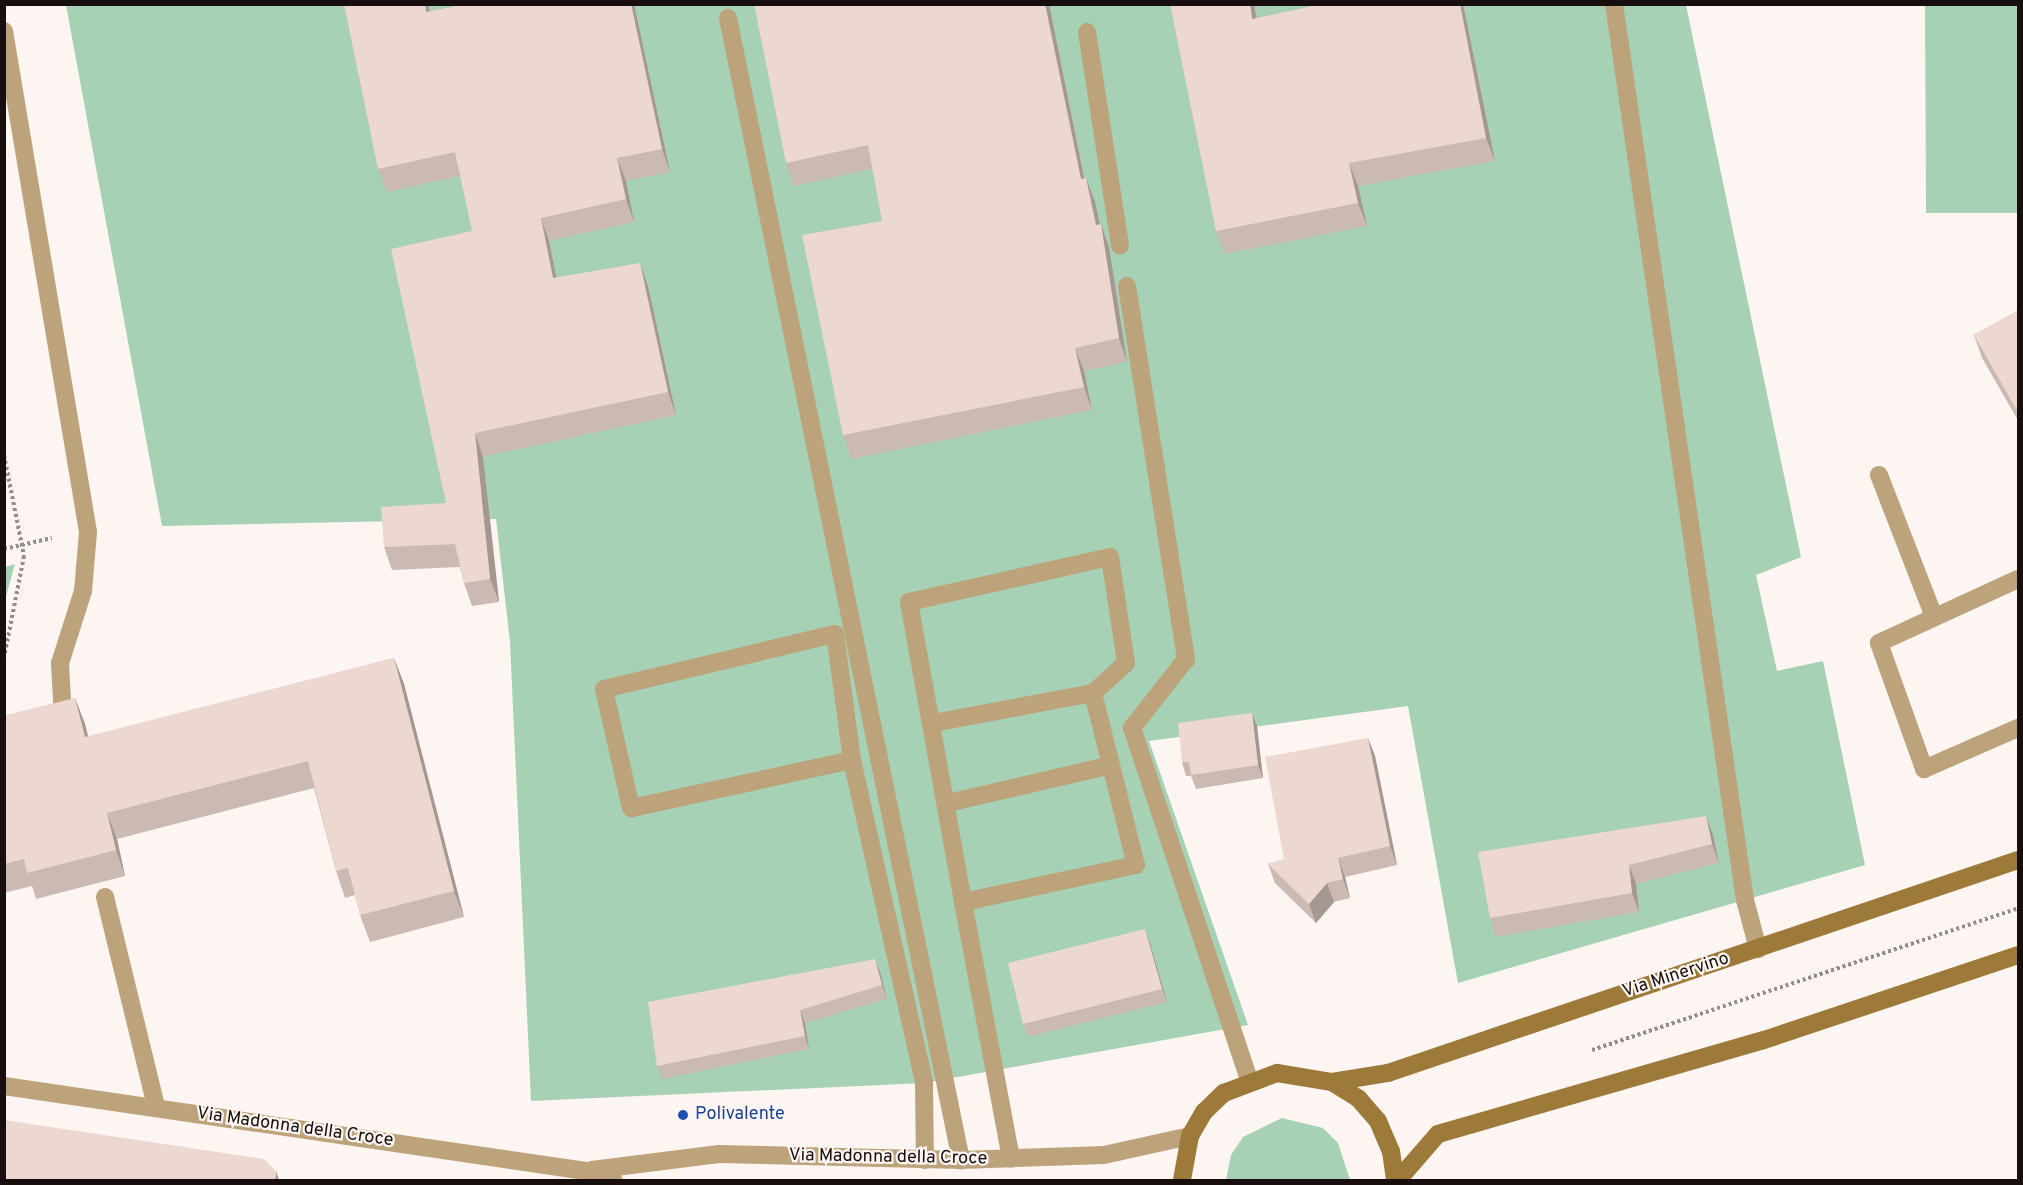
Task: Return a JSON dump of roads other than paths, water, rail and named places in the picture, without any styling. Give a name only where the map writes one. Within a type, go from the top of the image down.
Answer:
[{"type":"main road","name":"Via Minervino","points":[[1332,1082],[1388,1073],[2019,860]]},
{"type":"main road","points":[[1397,1180],[1438,1134],[1753,1043],[2019,955]]},
{"type":"main road","points":[[1182,1180],[1190,1136],[1211,1106],[1249,1080],[1277,1073],[1332,1082],[1358,1098],[1378,1121],[1391,1150],[1397,1180]]},
{"type":"street","points":[[1614,4],[1745,900],[1758,950]]},
{"type":"street","points":[[728,18],[961,1160]]},
{"type":"street","points":[[4,32],[88,532],[83,591],[60,663],[63,718]]},
{"type":"street","points":[[1086,32],[1120,245]]},
{"type":"street","points":[[1127,286],[1186,659],[1132,728],[1249,1080]]},
{"type":"street","points":[[1879,475],[1934,617]]},
{"type":"street","points":[[933,723],[1093,693],[1126,663],[1110,557],[909,602],[948,803],[963,902],[1011,1159]]},
{"type":"street","points":[[2019,579],[1879,643],[1924,769],[2019,728]]},
{"type":"street","points":[[852,760],[632,808],[604,689],[835,634],[852,760],[924,1083],[925,1160]]},
{"type":"street","points":[[963,902],[1136,865],[1093,693]]},
{"type":"street","points":[[948,803],[1111,765]]},
{"type":"street","points":[[105,897],[156,1107]]},
{"type":"street","name":"Via Madonna della Croce","points":[[4,1086],[586,1171],[614,1180]]},
{"type":"street","name":"Via Madonna della Croce","points":[[586,1171],[719,1155],[925,1160],[1104,1155],[1190,1136]]},
{"type":"place","name":"Polivalente","points":[[683,1115]]}]
